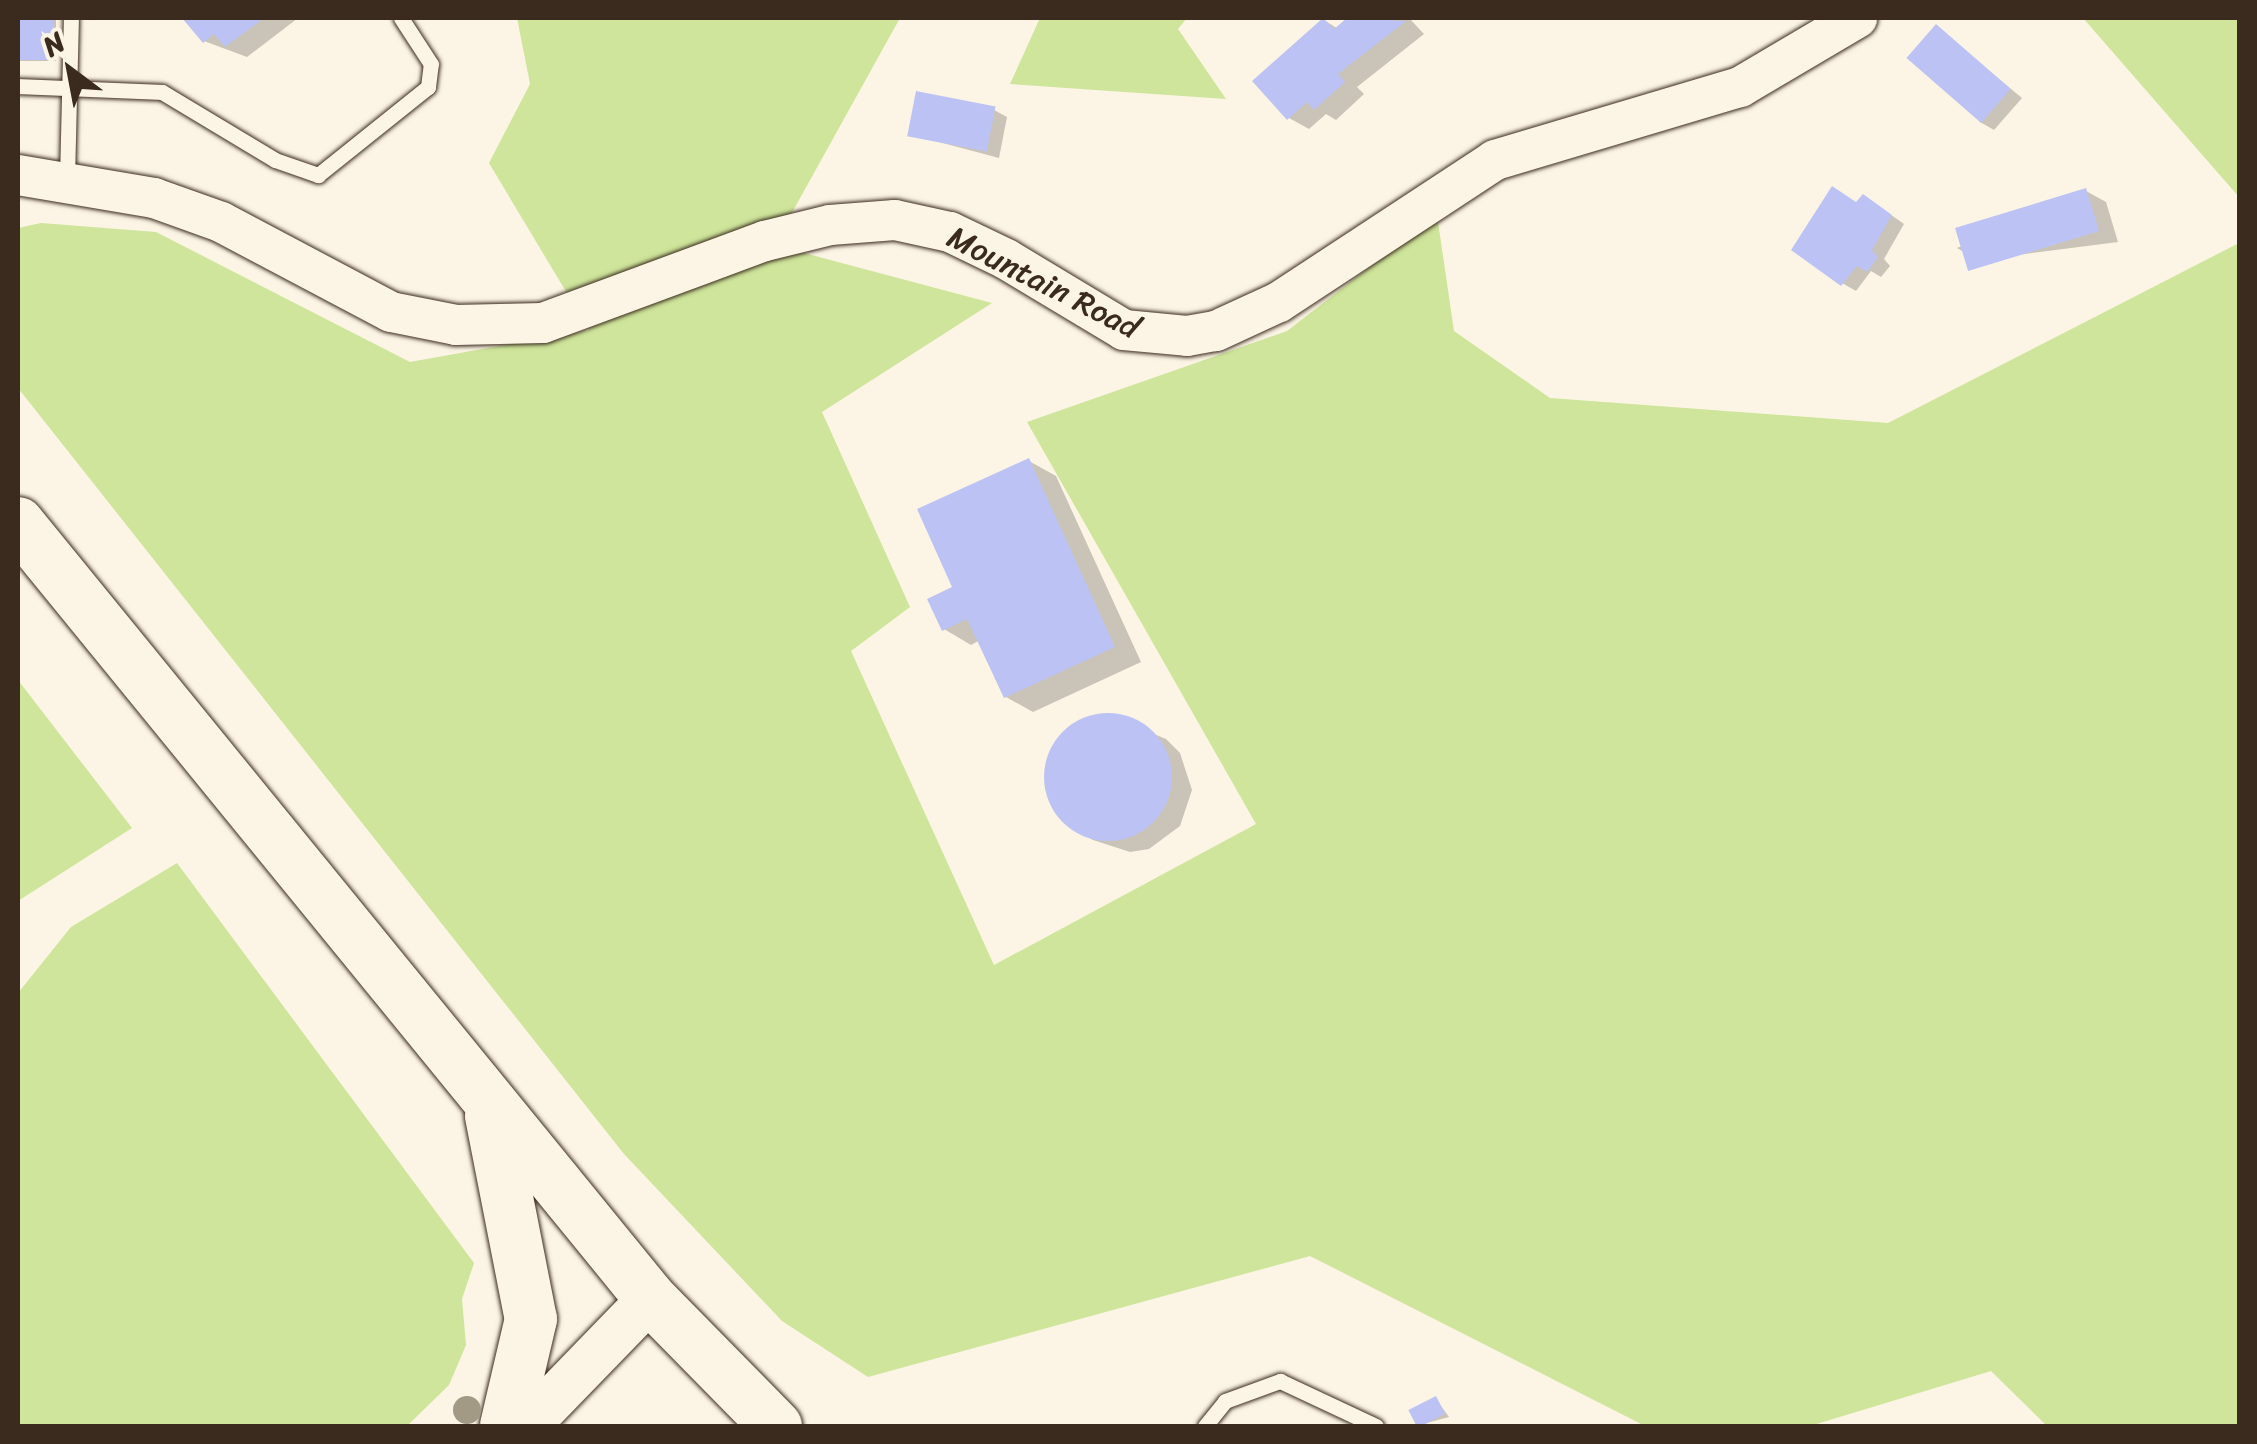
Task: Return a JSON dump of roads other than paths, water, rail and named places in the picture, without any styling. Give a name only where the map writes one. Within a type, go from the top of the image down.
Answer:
[{"type":"highway","points":[[18,523],[488,1106],[650,1298],[776,1426]]},
{"type":"highway","points":[[488,1106],[532,1319],[506,1426]]},
{"type":"main road","points":[[526,1426],[650,1298]]},
{"type":"street","name":"Mountain Road","points":[[18,175],[68,179],[204,215],[362,300],[456,325],[544,323],[765,242],[830,225],[894,220],[950,232],[1006,258],[1124,330],[1187,336],[1278,302],[1495,160],[1740,87],[1857,18]]},
{"type":"lane","points":[[68,179],[71,18]]},
{"type":"lane","points":[[18,86],[162,92],[230,128],[300,173],[325,172],[428,87],[431,64],[401,18]]},
{"type":"lane","points":[[1205,1426],[1225,1401],[1280,1381],[1376,1426]]}]
